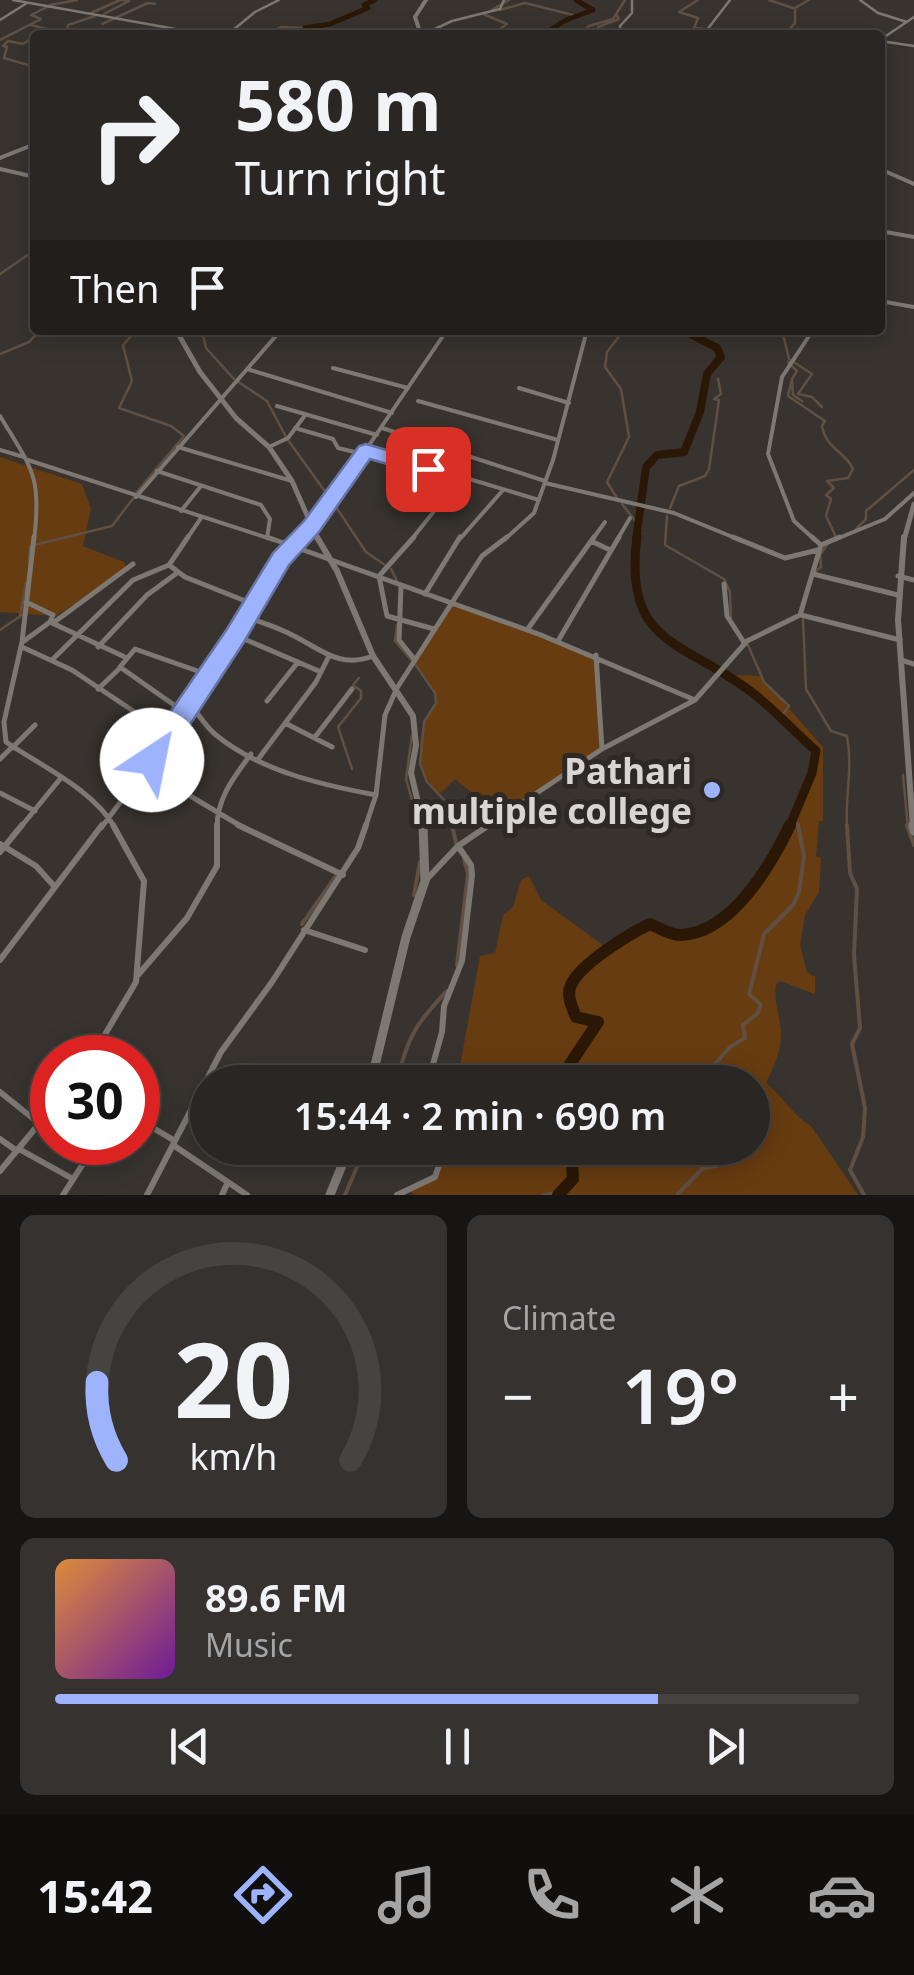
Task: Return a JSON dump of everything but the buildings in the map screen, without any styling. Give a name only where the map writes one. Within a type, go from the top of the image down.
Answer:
[{"type":"main road","points":[[420,30],[415,18],[426,0]]},
{"type":"main road","points":[[178,335],[188,356],[220,398],[270,447],[292,481],[372,656],[397,688],[416,727],[411,773],[425,832],[425,881],[406,937],[375,1065]]},
{"type":"main road","points":[[914,504],[905,526],[898,576],[908,809],[914,831]]},
{"type":"main road","points":[[330,1195],[342,1165]]},
{"type":"street","points":[[13,0],[182,30]]},
{"type":"street","points":[[233,30],[255,12],[279,0]]},
{"type":"street","points":[[433,30],[500,9],[504,0]]},
{"type":"street","points":[[620,30],[632,13],[632,0]]},
{"type":"street","points":[[708,30],[730,0]]},
{"type":"street","points":[[860,0],[878,13],[907,22]]},
{"type":"street","points":[[0,20],[28,3]]},
{"type":"street","points":[[885,37],[914,17]]},
{"type":"street","points":[[885,42],[914,46]]},
{"type":"street","points":[[0,158],[30,146]]},
{"type":"street","points":[[0,169],[30,176]]},
{"type":"street","points":[[885,171],[914,184]]},
{"type":"street","points":[[885,232],[914,237]]},
{"type":"street","points":[[885,302],[914,308]]},
{"type":"street","points":[[136,496],[277,335]]},
{"type":"street","points":[[0,960],[145,769],[236,636],[290,548],[312,526],[444,335]]},
{"type":"street","points":[[146,1195],[222,1052],[358,848],[376,795],[385,715],[397,688],[489,548],[530,520],[558,440],[585,335]]},
{"type":"street","points":[[810,335],[782,377],[768,454],[794,521],[820,548]]},
{"type":"street","points":[[333,368],[408,388]]},
{"type":"street","points":[[247,369],[392,413]]},
{"type":"street","points":[[518,388],[569,402]]},
{"type":"street","points":[[418,401],[558,440]]},
{"type":"street","points":[[277,406],[379,431],[545,482],[657,508],[785,558],[820,548],[885,519],[914,493]]},
{"type":"street","points":[[270,447],[288,438],[306,414]]},
{"type":"street","points":[[0,416],[36,474],[39,499],[21,645],[2,715],[4,734],[12,748],[109,817],[144,881],[138,976],[129,999],[106,1035]]},
{"type":"street","points":[[295,428],[333,439],[338,448],[538,500]]},
{"type":"street","points":[[178,447],[292,481]]},
{"type":"street","points":[[0,450],[267,538],[558,641],[696,700]]},
{"type":"street","points":[[434,629],[387,616],[379,579],[396,554],[431,520],[456,476],[460,454]]},
{"type":"street","points":[[157,472],[260,505],[270,519],[267,538]]},
{"type":"street","points":[[181,511],[202,486]]},
{"type":"street","points":[[426,594],[468,525],[502,490]]},
{"type":"street","points":[[52,660],[133,580],[169,565],[202,517]]},
{"type":"street","points":[[558,641],[630,518]]},
{"type":"street","points":[[527,630],[604,522]]},
{"type":"street","points":[[590,540],[611,550]]},
{"type":"street","points":[[800,615],[820,548]]},
{"type":"street","points":[[21,645],[133,564]]},
{"type":"street","points":[[169,565],[177,573],[254,605]]},
{"type":"street","points":[[98,648],[147,594],[177,573]]},
{"type":"street","points":[[812,574],[898,595]]},
{"type":"street","points":[[898,576],[914,580]]},
{"type":"street","points":[[724,584],[726,616],[744,644]]},
{"type":"street","points":[[401,586],[399,640],[413,664]]},
{"type":"street","points":[[26,602],[53,615],[51,623]]},
{"type":"street","points":[[425,881],[458,846],[602,749],[696,700],[744,644],[760,633],[800,615],[900,640]]},
{"type":"street","points":[[247,617],[296,636],[328,658],[351,664],[372,656]]},
{"type":"street","points":[[51,623],[98,648],[127,658]]},
{"type":"street","points":[[236,636],[321,672]]},
{"type":"street","points":[[21,645],[52,660],[169,735]]},
{"type":"street","points":[[98,689],[137,650],[210,675]]},
{"type":"street","points":[[596,655],[602,749]]},
{"type":"street","points":[[260,758],[328,658]]},
{"type":"street","points":[[901,660],[914,664]]},
{"type":"street","points":[[267,701],[298,662]]},
{"type":"street","points":[[119,669],[184,712]]},
{"type":"street","points":[[315,737],[352,689]]},
{"type":"street","points":[[190,704],[217,736],[251,754],[330,787],[376,795]]},
{"type":"street","points":[[285,722],[332,747]]},
{"type":"street","points":[[0,758],[35,724]]},
{"type":"street","points":[[138,976],[187,918],[217,866],[217,816],[228,786],[251,754]]},
{"type":"street","points":[[145,769],[217,816],[343,875]]},
{"type":"street","points":[[55,887],[36,866],[2,848],[60,779]]},
{"type":"street","points":[[0,793],[35,810]]},
{"type":"street","points":[[433,1065],[444,1006],[462,961],[472,875],[458,846]]},
{"type":"street","points":[[304,930],[365,950]]},
{"type":"street","points":[[0,1092],[30,1116]]},
{"type":"street","points":[[160,1134],[246,1195]]},
{"type":"street","points":[[0,1171],[30,1136]]},
{"type":"street","points":[[0,1139],[73,1179]]},
{"type":"street","points":[[63,1195],[82,1165]]},
{"type":"street","points":[[397,1195],[435,1177],[439,1165]]},
{"type":"street","points":[[222,1195],[227,1184]]},
{"type":"shaded area","points":[[0,457],[82,484],[91,509],[83,546],[124,562],[126,569],[56,616],[0,612]]},
{"type":"shaded area","points":[[449,603],[596,655],[602,749],[501,817],[455,779],[440,794],[423,770],[422,730],[436,699],[415,664]]},
{"type":"shaded area","points":[[735,675],[760,676],[823,747],[823,821],[819,821],[816,856],[821,858],[819,892],[805,915],[800,945],[807,972],[815,977],[815,994],[780,981],[776,985],[781,1041],[770,1074],[770,1065],[460,1065],[480,956],[495,953],[503,915],[513,907],[521,880],[529,876],[541,900],[611,951],[636,929],[650,924],[679,935],[702,930],[725,915],[768,863],[802,801],[816,751]]},
{"type":"shaded area","points":[[770,1087],[811,1126],[858,1195],[415,1195],[406,1190],[435,1177],[439,1165],[770,1165]]},
{"type":"waterway","points":[[50,5],[77,0]]},
{"type":"waterway","points":[[91,13],[120,0]]},
{"type":"waterway","points":[[104,14],[129,1],[122,0]]},
{"type":"waterway","points":[[305,28],[330,24],[368,8],[364,5],[375,0]]},
{"type":"waterway","points":[[490,11],[509,0]]},
{"type":"waterway","points":[[550,30],[593,10],[576,0]]},
{"type":"waterway","points":[[616,14],[625,0]]},
{"type":"waterway","points":[[698,0],[679,12],[698,18],[694,28],[714,30]]},
{"type":"waterway","points":[[769,0],[793,8]]},
{"type":"waterway","points":[[789,30],[795,23],[795,8],[809,0]]},
{"type":"waterway","points":[[102,24],[148,3],[155,4]]},
{"type":"waterway","points":[[500,10],[525,3],[573,15]]},
{"type":"waterway","points":[[0,40],[41,19],[31,15],[51,5]]},
{"type":"waterway","points":[[483,14],[507,24],[498,30]]},
{"type":"waterway","points":[[585,30],[616,14]]},
{"type":"waterway","points":[[598,30],[619,19],[616,14]]},
{"type":"waterway","points":[[67,30],[68,25],[95,16]]},
{"type":"waterway","points":[[31,25],[45,30]]},
{"type":"waterway","points":[[275,30],[304,28]]},
{"type":"waterway","points":[[30,39],[23,44],[8,41],[3,46],[7,47],[4,58],[30,66]]},
{"type":"waterway","points":[[0,274],[30,253]]},
{"type":"waterway","points":[[0,354],[29,342],[35,335]]},
{"type":"waterway","points":[[132,335],[123,345],[132,381],[119,408],[171,426],[184,436],[136,493]]},
{"type":"waterway","points":[[203,335],[206,348],[234,379]]},
{"type":"waterway","points":[[617,498],[607,482],[629,437],[621,389],[605,367],[607,352],[620,335]]},
{"type":"waterway","points":[[636,540],[646,467],[657,455],[684,452],[700,412],[707,374],[721,357],[717,348],[692,335]]},
{"type":"waterway","points":[[783,335],[789,359],[812,374],[798,394],[812,397],[822,407]]},
{"type":"waterway","points":[[788,362],[797,371],[792,379]]},
{"type":"waterway","points":[[670,508],[679,486],[705,476],[709,469],[719,400],[714,399],[721,394],[718,379]]},
{"type":"waterway","points":[[792,379],[793,395],[802,401]]},
{"type":"waterway","points":[[792,379],[788,396],[825,421],[822,426],[827,440],[853,469],[848,478],[827,481],[834,488],[826,495],[831,499],[826,516],[836,537]]},
{"type":"waterway","points":[[237,381],[267,401],[286,437]]},
{"type":"waterway","points":[[288,440],[329,497]]},
{"type":"waterway","points":[[856,529],[866,519],[866,511],[914,470]]},
{"type":"waterway","points":[[29,560],[30,546],[112,526],[135,496]]},
{"type":"waterway","points":[[332,501],[366,552],[385,565]]},
{"type":"waterway","points":[[622,504],[641,528]]},
{"type":"waterway","points":[[667,516],[665,545],[724,579],[730,592],[731,618]]},
{"type":"waterway","points":[[637,537],[635,572],[639,599],[648,619],[679,647],[755,695],[816,751],[812,773],[789,828]]},
{"type":"waterway","points":[[816,571],[821,567],[820,555],[827,545]]},
{"type":"waterway","points":[[391,569],[397,581]]},
{"type":"waterway","points":[[20,616],[26,583]]},
{"type":"waterway","points":[[0,630],[22,615]]},
{"type":"waterway","points":[[803,619],[806,689],[831,731],[847,736],[847,825]]},
{"type":"waterway","points":[[397,625],[395,641],[412,661]]},
{"type":"waterway","points":[[748,645],[764,682],[789,706],[779,719]]},
{"type":"waterway","points":[[415,664],[435,693],[436,703],[424,722],[420,764],[427,782],[448,804],[453,828]]},
{"type":"waterway","points":[[352,769],[338,727],[361,698],[361,691],[353,685],[359,678]]},
{"type":"waterway","points":[[412,735],[406,779],[419,824]]},
{"type":"waterway","points":[[903,775],[908,828]]},
{"type":"waterway","points":[[793,816],[798,827]]},
{"type":"waterway","points":[[452,825],[456,843]]},
{"type":"waterway","points":[[570,1065],[598,1022],[576,1017],[570,1001],[571,985],[584,968],[650,924],[680,935],[699,932],[716,923],[747,895],[790,825]]},
{"type":"waterway","points":[[847,825],[850,873],[857,889],[854,955],[860,1028],[852,1044],[865,1108],[863,1137],[850,1170],[864,1195]]},
{"type":"waterway","points":[[714,1065],[730,1047],[745,1038],[743,1025],[758,1013],[761,1005],[749,994],[764,934],[793,905],[799,892],[804,856],[798,827]]},
{"type":"waterway","points":[[908,828],[914,845]]},
{"type":"waterway","points":[[457,965],[468,874],[464,859]]},
{"type":"waterway","points":[[414,895],[420,862]]},
{"type":"waterway","points":[[302,924],[336,876]]},
{"type":"waterway","points":[[402,1065],[414,1032],[447,991]]},
{"type":"waterway","points":[[345,1195],[358,1165]]},
{"type":"waterway","points":[[558,1195],[573,1179],[572,1165]]},
{"type":"waterway","points":[[677,1195],[703,1168],[717,1165]]},
{"type":"waterway","points":[[544,1195],[560,1192]]},
{"type":"place","name":"Pathari multiple college","points":[[712,790]]},
{"type":"route","points":[[152,760],[236,636],[281,559],[312,526],[366,451],[428,469]]}]
